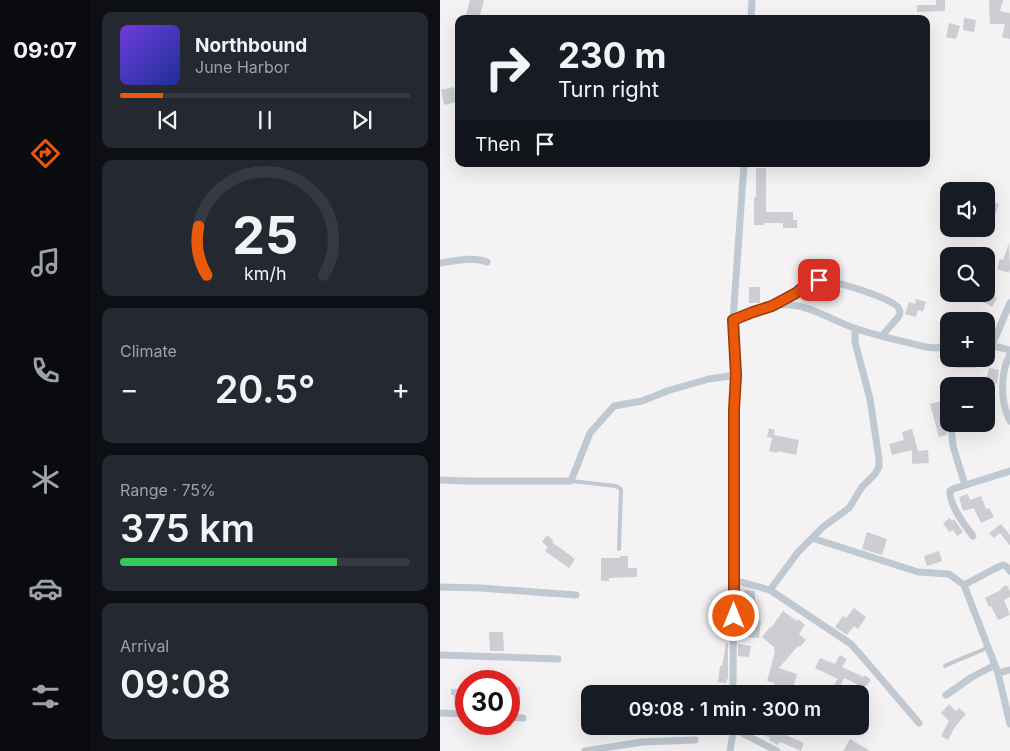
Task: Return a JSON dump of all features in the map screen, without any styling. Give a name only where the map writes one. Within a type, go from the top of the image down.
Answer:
[{"type":"street","points":[[751,15],[752,0]]},
{"type":"street","points":[[733,685],[734,410],[736,375],[733,320],[744,167]]},
{"type":"street","points":[[440,263],[480,259],[487,262]]},
{"type":"street","points":[[733,320],[772,306],[813,281],[826,281],[874,295],[898,307],[899,316],[882,336]]},
{"type":"street","points":[[995,333],[1010,303]]},
{"type":"street","points":[[772,306],[793,306],[882,336],[926,347],[940,347]]},
{"type":"street","points":[[770,590],[798,552],[823,527],[849,508],[879,467],[870,399],[855,342],[854,328]]},
{"type":"street","points":[[995,346],[1010,350]]},
{"type":"street","points":[[1010,354],[1005,365],[1002,400],[1010,421]]},
{"type":"street","points":[[440,480],[571,481],[590,433],[614,406],[642,401],[670,390],[709,379],[736,375]]},
{"type":"street","points":[[952,432],[965,485]]},
{"type":"street","points":[[973,536],[963,524],[950,491],[1010,472]]},
{"type":"street","points":[[812,538],[918,572],[949,574],[964,585],[996,665],[1010,724]]},
{"type":"street","points":[[964,585],[1003,565],[1010,571]]},
{"type":"street","points":[[734,580],[770,590],[851,644],[919,723]]},
{"type":"street","points":[[440,587],[576,595]]},
{"type":"street","points":[[440,654],[558,659]]},
{"type":"street","points":[[946,695],[972,677],[996,665]]},
{"type":"street","points":[[998,673],[1010,670]]},
{"type":"street","points":[[440,713],[455,714]]},
{"type":"street","points":[[730,751],[733,735]]},
{"type":"street","points":[[747,735],[777,751]]},
{"type":"street","points":[[585,751],[642,742],[695,740]]},
{"type":"lane","points":[[571,481],[616,486],[621,489],[619,549]]},
{"type":"lane","points":[[945,666],[988,647]]},
{"type":"building","points":[[470,0],[484,0],[480,15],[466,15]]},
{"type":"building","points":[[936,0],[945,0],[945,11],[917,12],[917,5],[936,5]]},
{"type":"building","points":[[989,0],[1003,0],[1000,11],[1010,13],[1010,39],[1002,37],[1005,24],[990,24]]},
{"type":"building","points":[[964,18],[976,20],[974,32],[963,30]]},
{"type":"building","points":[[949,23],[960,26],[956,39],[946,37]]},
{"type":"building","points":[[454,87],[455,102],[444,105],[441,90]]},
{"type":"building","points":[[756,168],[766,168],[766,212],[793,212],[793,220],[797,220],[797,228],[783,228],[783,223],[754,225]]},
{"type":"building","points":[[995,202],[999,204],[995,215]]},
{"type":"building","points":[[1009,243],[1009,273],[997,269],[1000,259],[1003,260]]},
{"type":"building","points":[[749,287],[760,287],[760,303],[749,303]]},
{"type":"building","points":[[916,299],[926,302],[923,312],[918,310],[916,317],[905,314],[909,302],[915,304]]},
{"type":"building","points":[[983,302],[995,302],[992,307]]},
{"type":"building","points":[[955,367],[976,367],[976,368]]},
{"type":"building","points":[[989,368],[999,370],[997,384],[995,384],[995,377],[987,377]]},
{"type":"building","points":[[940,401],[940,432],[947,432],[947,435],[939,437],[930,404]]},
{"type":"building","points":[[769,428],[775,430],[774,435],[799,440],[796,455],[769,451],[772,438],[767,437]]},
{"type":"building","points":[[912,429],[918,451],[928,450],[929,463],[912,464],[912,450],[892,455],[889,444],[904,440],[902,432]]},
{"type":"building","points":[[968,494],[970,500],[981,496],[986,509],[989,508],[994,517],[981,523],[974,508],[963,511],[959,497]]},
{"type":"building","points":[[950,518],[952,521],[954,519],[963,532],[957,536],[953,530],[949,532],[943,523]]},
{"type":"building","points":[[1001,524],[1010,535],[1010,546],[1000,533],[994,538],[989,533]]},
{"type":"building","points":[[867,532],[887,539],[882,555],[862,549]]},
{"type":"building","points":[[547,535],[553,540],[552,542],[575,559],[569,568],[545,551],[548,547],[542,542]]},
{"type":"building","points":[[939,551],[942,561],[927,566],[924,556]]},
{"type":"building","points":[[620,556],[628,556],[628,568],[637,568],[637,577],[609,578],[609,581],[601,581],[601,558],[620,558]]},
{"type":"building","points":[[1007,585],[1010,597],[1004,600],[1010,615],[998,620],[985,598]]},
{"type":"building","points":[[745,590],[755,591],[755,603],[744,603]]},
{"type":"building","points":[[854,608],[866,617],[858,629],[854,626],[847,635],[835,627],[843,616],[846,618]]},
{"type":"building","points":[[783,611],[805,625],[799,634],[806,640],[800,647],[798,646],[779,668],[797,674],[794,685],[774,685],[775,683],[767,681],[775,648],[762,637]]},
{"type":"building","points":[[748,619],[761,620],[759,638],[747,637]]},
{"type":"building","points":[[489,632],[503,632],[504,651],[490,651]]},
{"type":"building","points":[[726,643],[728,643],[728,679],[726,683],[718,682]]},
{"type":"building","points":[[738,644],[751,646],[749,657],[738,656]]},
{"type":"building","points":[[840,655],[847,659],[842,667],[864,677],[865,675],[871,680],[867,685],[856,685],[844,678],[840,685],[834,685],[838,679],[815,668],[820,658],[835,664]]},
{"type":"building","points":[[451,689],[455,689],[455,707],[454,695],[451,695]]},
{"type":"building","points":[[949,704],[956,711],[959,708],[966,714],[955,727],[948,740],[941,736],[949,721],[941,713]]},
{"type":"building","points":[[763,735],[786,735],[804,743],[801,751],[780,742],[778,745],[769,740],[770,738]]},
{"type":"building","points":[[850,739],[870,751],[843,751]]},
{"type":"route","points":[[734,616],[734,410],[736,375],[733,320],[772,306],[796,293],[808,283],[819,280]]}]
